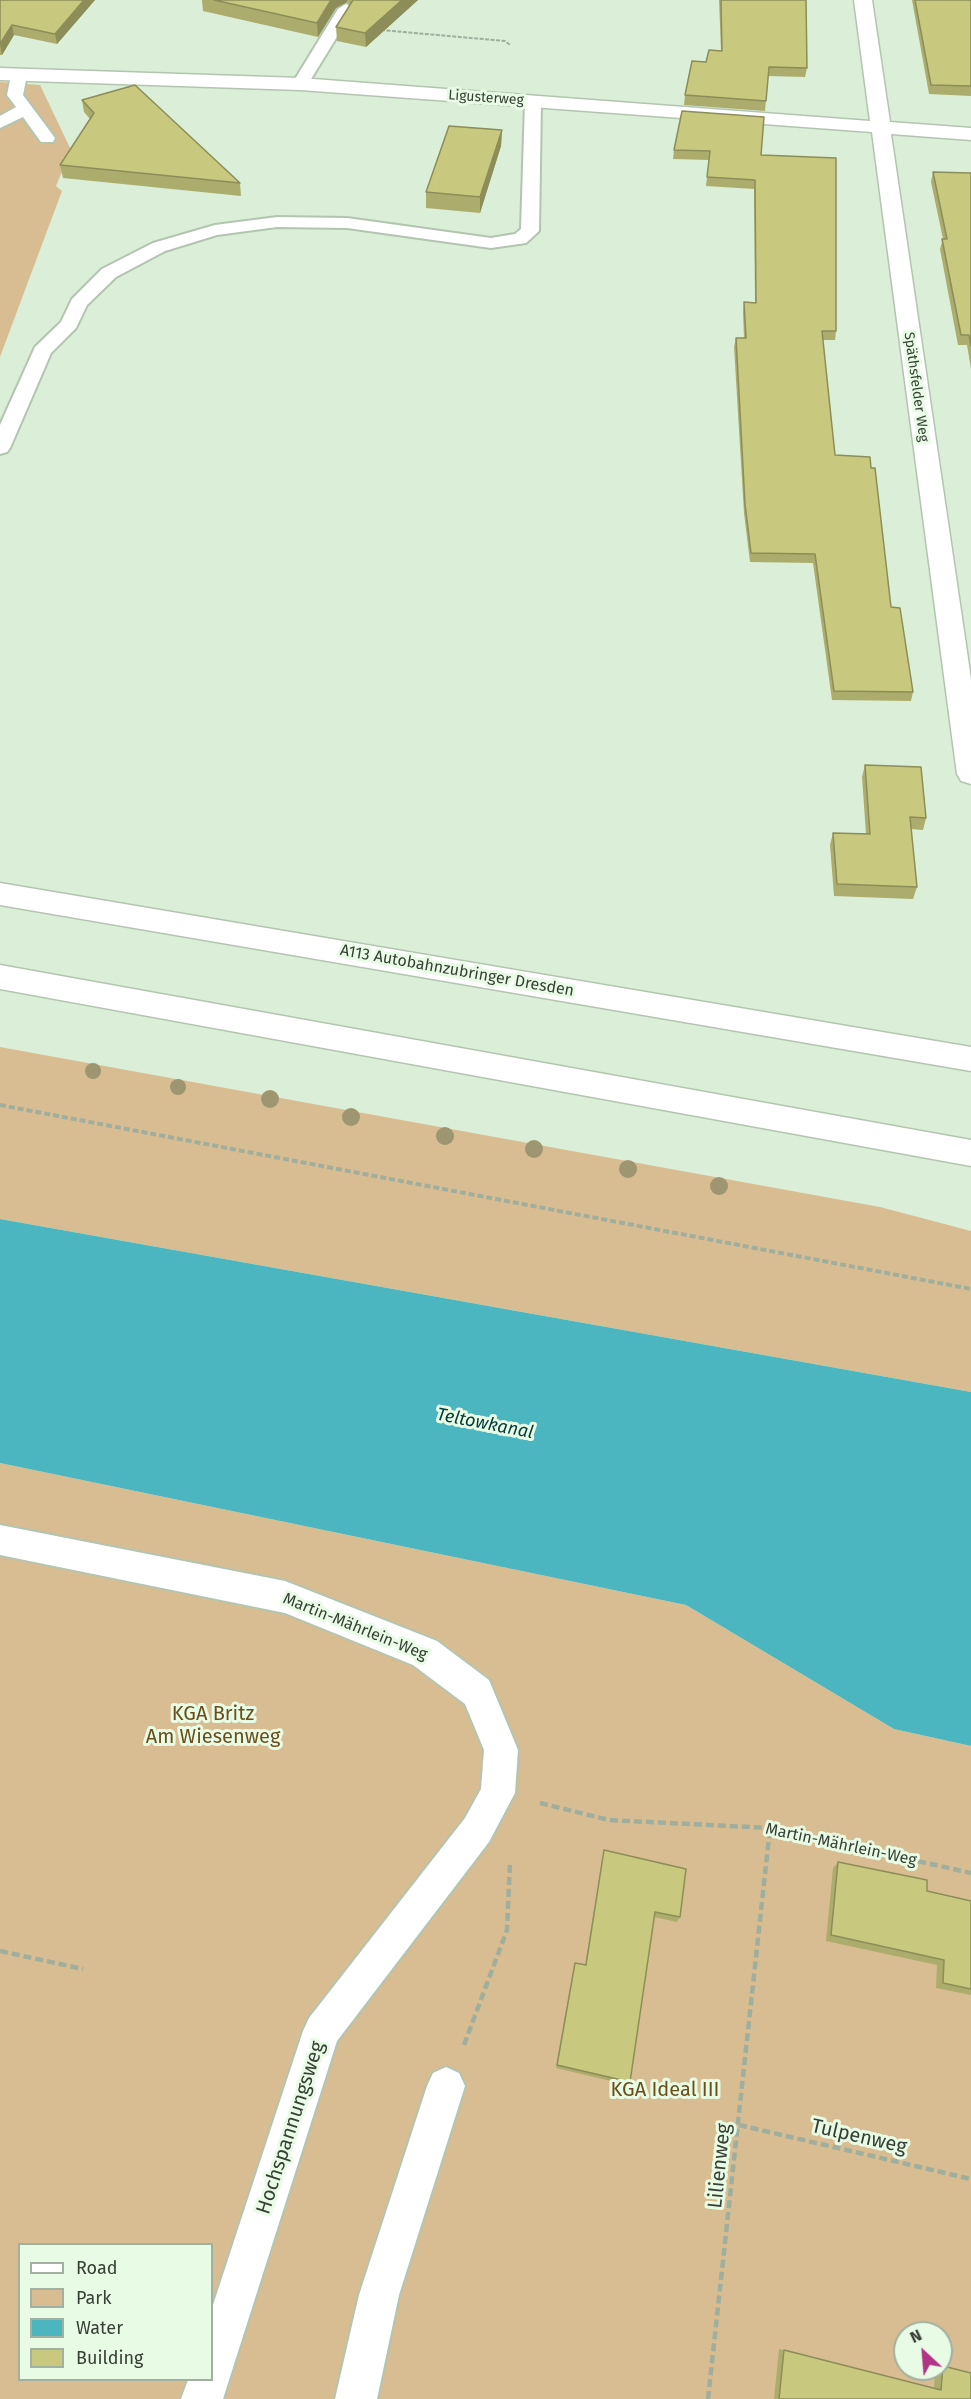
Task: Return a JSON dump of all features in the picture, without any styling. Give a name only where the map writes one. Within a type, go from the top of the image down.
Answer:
[{"type":"main road","name":"Späthsfelder Weg","points":[[863,0],[971,774]]},
{"type":"main road","name":"Ligusterweg","points":[[9,75],[300,84],[971,134]]},
{"type":"main road","name":"A113 Autobahnzubringer Dresden","points":[[0,894],[971,1059]]},
{"type":"main road","points":[[0,977],[971,1153]]},
{"type":"main road","points":[[914,1049],[971,1035]]},
{"type":"lane","points":[[300,84],[346,9]]},
{"type":"lane","points":[[9,75],[15,96],[48,138]]},
{"type":"lane","points":[[0,448],[42,351],[69,324],[79,303],[109,273],[159,247],[215,230],[277,222],[347,223],[491,243],[520,238],[530,231],[533,102]]},
{"type":"lane","points":[[0,123],[25,109]]},
{"type":"lane","name":"Martin-Mährlein-Weg","points":[[0,1540],[285,1597],[425,1653],[477,1692],[501,1750],[498,1793]]},
{"type":"lane","name":"Hochspannungsweg","points":[[213,2366],[322,2031],[477,1830],[498,1793]]},
{"type":"lane","points":[[357,2399],[379,2295],[446,2086]]},
{"type":"lane","points":[[202,2399],[207,2381]]},
{"type":"path","points":[[335,26],[504,41],[510,45]]},
{"type":"path","points":[[0,1106],[971,1289]]},
{"type":"path","name":"Martin-Mährlein-Weg","points":[[498,1793],[609,1820],[770,1828],[971,1874]]},
{"type":"path","name":"Lilienweg","points":[[708,2399],[770,1828]]},
{"type":"path","points":[[446,2086],[473,2027],[507,1930],[510,1855],[477,1830]]},
{"type":"path","points":[[0,1951],[82,1969]]},
{"type":"path","name":"Tulpenweg","points":[[739,2125],[971,2179]]},
{"type":"green space","points":[[0,82],[40,85],[71,150],[56,186],[62,191],[0,357]]},
{"type":"green space","points":[[0,1047],[880,1207],[971,1231],[971,1392],[0,1219]]},
{"type":"green space","points":[[0,1463],[686,1605],[894,1729],[971,1746],[971,2399],[0,2399]]},
{"type":"water","name":"Teltowkanal","points":[[0,1219],[971,1392],[971,1746],[894,1729],[686,1605],[0,1463]]},
{"type":"building","points":[[0,0],[84,0],[55,34],[12,25],[0,44]]},
{"type":"building","points":[[214,0],[331,0],[317,23]]},
{"type":"building","points":[[353,0],[402,0],[365,33],[336,27]]},
{"type":"building","points":[[721,0],[806,0],[807,68],[769,67],[766,101],[685,95],[692,61],[706,62],[709,50],[722,51]]},
{"type":"building","points":[[915,0],[971,0],[971,86],[931,85]]},
{"type":"building","points":[[135,85],[240,183],[60,165],[94,113],[82,100]]},
{"type":"building","points":[[682,111],[764,117],[761,155],[836,158],[836,331],[822,331],[835,455],[870,457],[871,468],[875,468],[891,607],[900,608],[913,692],[834,691],[815,554],[751,553],[745,504],[736,338],[746,338],[744,302],[756,303],[755,180],[707,177],[710,151],[674,150]]},
{"type":"building","points":[[449,126],[502,130],[480,197],[426,192]]},
{"type":"building","points":[[933,172],[971,173],[971,346],[969,335],[961,335],[942,239],[947,239]]},
{"type":"building","points":[[865,765],[921,767],[926,818],[910,817],[917,887],[837,884],[833,833],[870,834]]},
{"type":"building","points":[[604,1850],[686,1869],[680,1917],[655,1912],[630,2082],[557,2065],[575,1963],[586,1965]]},
{"type":"building","points":[[838,1862],[927,1880],[927,1891],[971,1901],[971,1989],[943,1983],[944,1960],[831,1935]]},
{"type":"building","points":[[784,2350],[893,2378],[893,2381],[906,2381],[941,2390],[942,2381],[953,2381],[953,2368],[971,2373],[971,2399],[779,2399]]},
{"type":"park label","name":"KGA Britz Am Wiesenweg","points":[[213,1726]]},
{"type":"park label","name":"KGA Ideal III","points":[[665,2090]]}]
